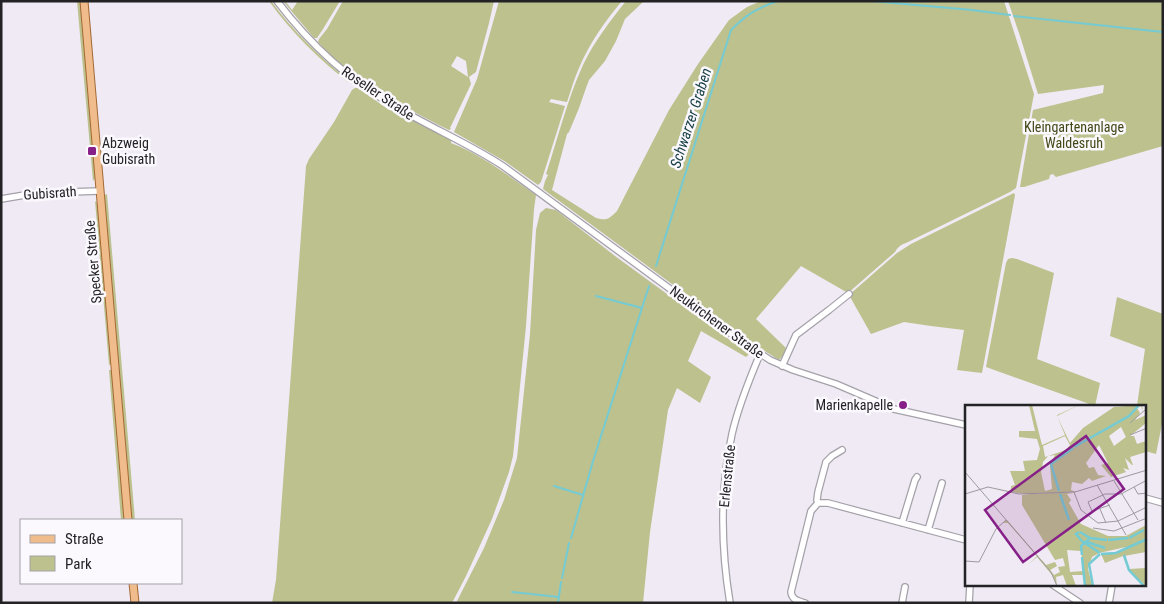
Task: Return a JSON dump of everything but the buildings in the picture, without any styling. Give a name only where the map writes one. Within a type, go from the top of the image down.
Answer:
[{"type":"main road","name":"Specker Straße","points":[[84,1],[128,519]]},
{"type":"main road","points":[[133,584],[134,599]]},
{"type":"street","name":"Roseller Straße","points":[[277,1],[298,27],[342,70],[404,112],[497,162]]},
{"type":"street","name":"Neukirchener Straße","points":[[497,162],[760,354],[782,366],[836,384],[894,409],[965,425]]},
{"type":"street","name":"Gubisrath","points":[[1,199],[45,192],[100,191]]},
{"type":"street","points":[[782,366],[796,335],[849,294]]},
{"type":"street","name":"Erlenstraße","points":[[730,603],[723,526],[726,469],[736,419],[760,354]]},
{"type":"street","points":[[842,450],[826,462],[816,500],[820,503],[832,504],[965,540]]},
{"type":"street","points":[[902,523],[917,477]]},
{"type":"street","points":[[928,530],[942,483]]},
{"type":"street","points":[[1146,498],[1163,503]]},
{"type":"street","points":[[805,603],[798,601],[792,596],[792,589],[812,511],[820,503]]},
{"type":"street","points":[[969,603],[970,586]]},
{"type":"street","points":[[1054,586],[1080,603]]},
{"type":"street","points":[[1109,603],[1112,586]]},
{"type":"street","points":[[902,603],[905,587]]},
{"type":"green space","points":[[77,1],[82,1],[96,177],[93,181]]},
{"type":"green space","points":[[269,1],[307,43],[349,83],[306,45]]},
{"type":"green space","points":[[283,1],[292,10],[298,1],[340,1],[317,38],[314,38]]},
{"type":"green space","points":[[343,1],[494,1],[476,72],[469,77],[471,84],[449,130],[380,92],[347,69],[318,42]],"holes":[[[457,56],[466,61],[468,77],[451,66]]]},
{"type":"green space","points":[[499,1],[622,1],[588,50],[577,72],[567,102],[551,99],[549,102],[565,106],[541,182],[538,185],[506,162],[454,132],[477,79]]},
{"type":"green space","points":[[626,1],[644,1],[625,19],[605,61],[589,80],[567,134],[552,190],[596,218],[608,219],[617,211],[669,110],[729,20],[747,7],[761,1],[1004,1],[1034,94],[1016,188],[901,245],[848,293],[801,266],[756,319],[787,349],[779,360],[752,343],[543,189],[567,105],[577,78],[597,40]]},
{"type":"green space","name":"Kleingartenanlage Waldesruh","points":[[1008,1],[1163,1],[1163,146],[1056,177],[1053,174],[1050,175],[1049,179],[1020,187],[1033,110],[1103,93],[1104,85],[1038,94]]},
{"type":"green space","points":[[355,88],[358,88],[389,110],[451,140],[451,143],[484,160],[536,195],[526,326],[513,456],[492,519],[452,603],[272,603],[276,580],[306,166]]},
{"type":"green space","points":[[1014,193],[982,373],[957,370],[964,330],[904,322],[871,334],[849,295],[897,253],[911,244]]},
{"type":"green space","points":[[107,194],[135,519],[131,519],[103,196]]},
{"type":"green space","points":[[95,201],[99,205],[112,364],[109,365]]},
{"type":"green space","points":[[546,208],[556,210],[615,256],[749,354],[746,357],[701,331],[688,361],[711,377],[700,403],[677,388],[668,410],[650,532],[643,603],[456,603],[484,548],[504,500],[517,458],[530,334],[536,230],[540,213]]},
{"type":"green space","points":[[1008,259],[1017,259],[1054,273],[1037,359],[1100,383],[1095,405],[986,367]]},
{"type":"green space","points":[[1117,297],[1163,314],[1163,419],[1156,454],[1146,451],[1146,405],[1137,405],[1145,349],[1110,336]]},
{"type":"green space","points":[[109,370],[113,370],[125,519],[121,519]]},
{"type":"waterway","name":"Schwarzer Graben","points":[[656,266],[731,30],[753,12],[778,1]]},
{"type":"waterway","name":"Schwarzer Graben","points":[[871,1],[1010,15]]},
{"type":"waterway","name":"Schwarzer Graben","points":[[1014,16],[1163,32]]},
{"type":"waterway","name":"Schwarzer Graben","points":[[571,538],[593,461],[649,286]]},
{"type":"waterway","points":[[596,296],[642,308]]},
{"type":"waterway","points":[[554,486],[583,495]]},
{"type":"waterway","name":"Schwarzer Graben","points":[[562,578],[569,543]]},
{"type":"waterway","name":"Schwarzer Graben","points":[[558,603],[561,582]]},
{"type":"waterway","points":[[512,592],[559,597]]},
{"type":"place","name":"Abzweig Gubisrath","points":[[92,151]]},
{"type":"place","name":"Marienkapelle","points":[[903,405]]}]
